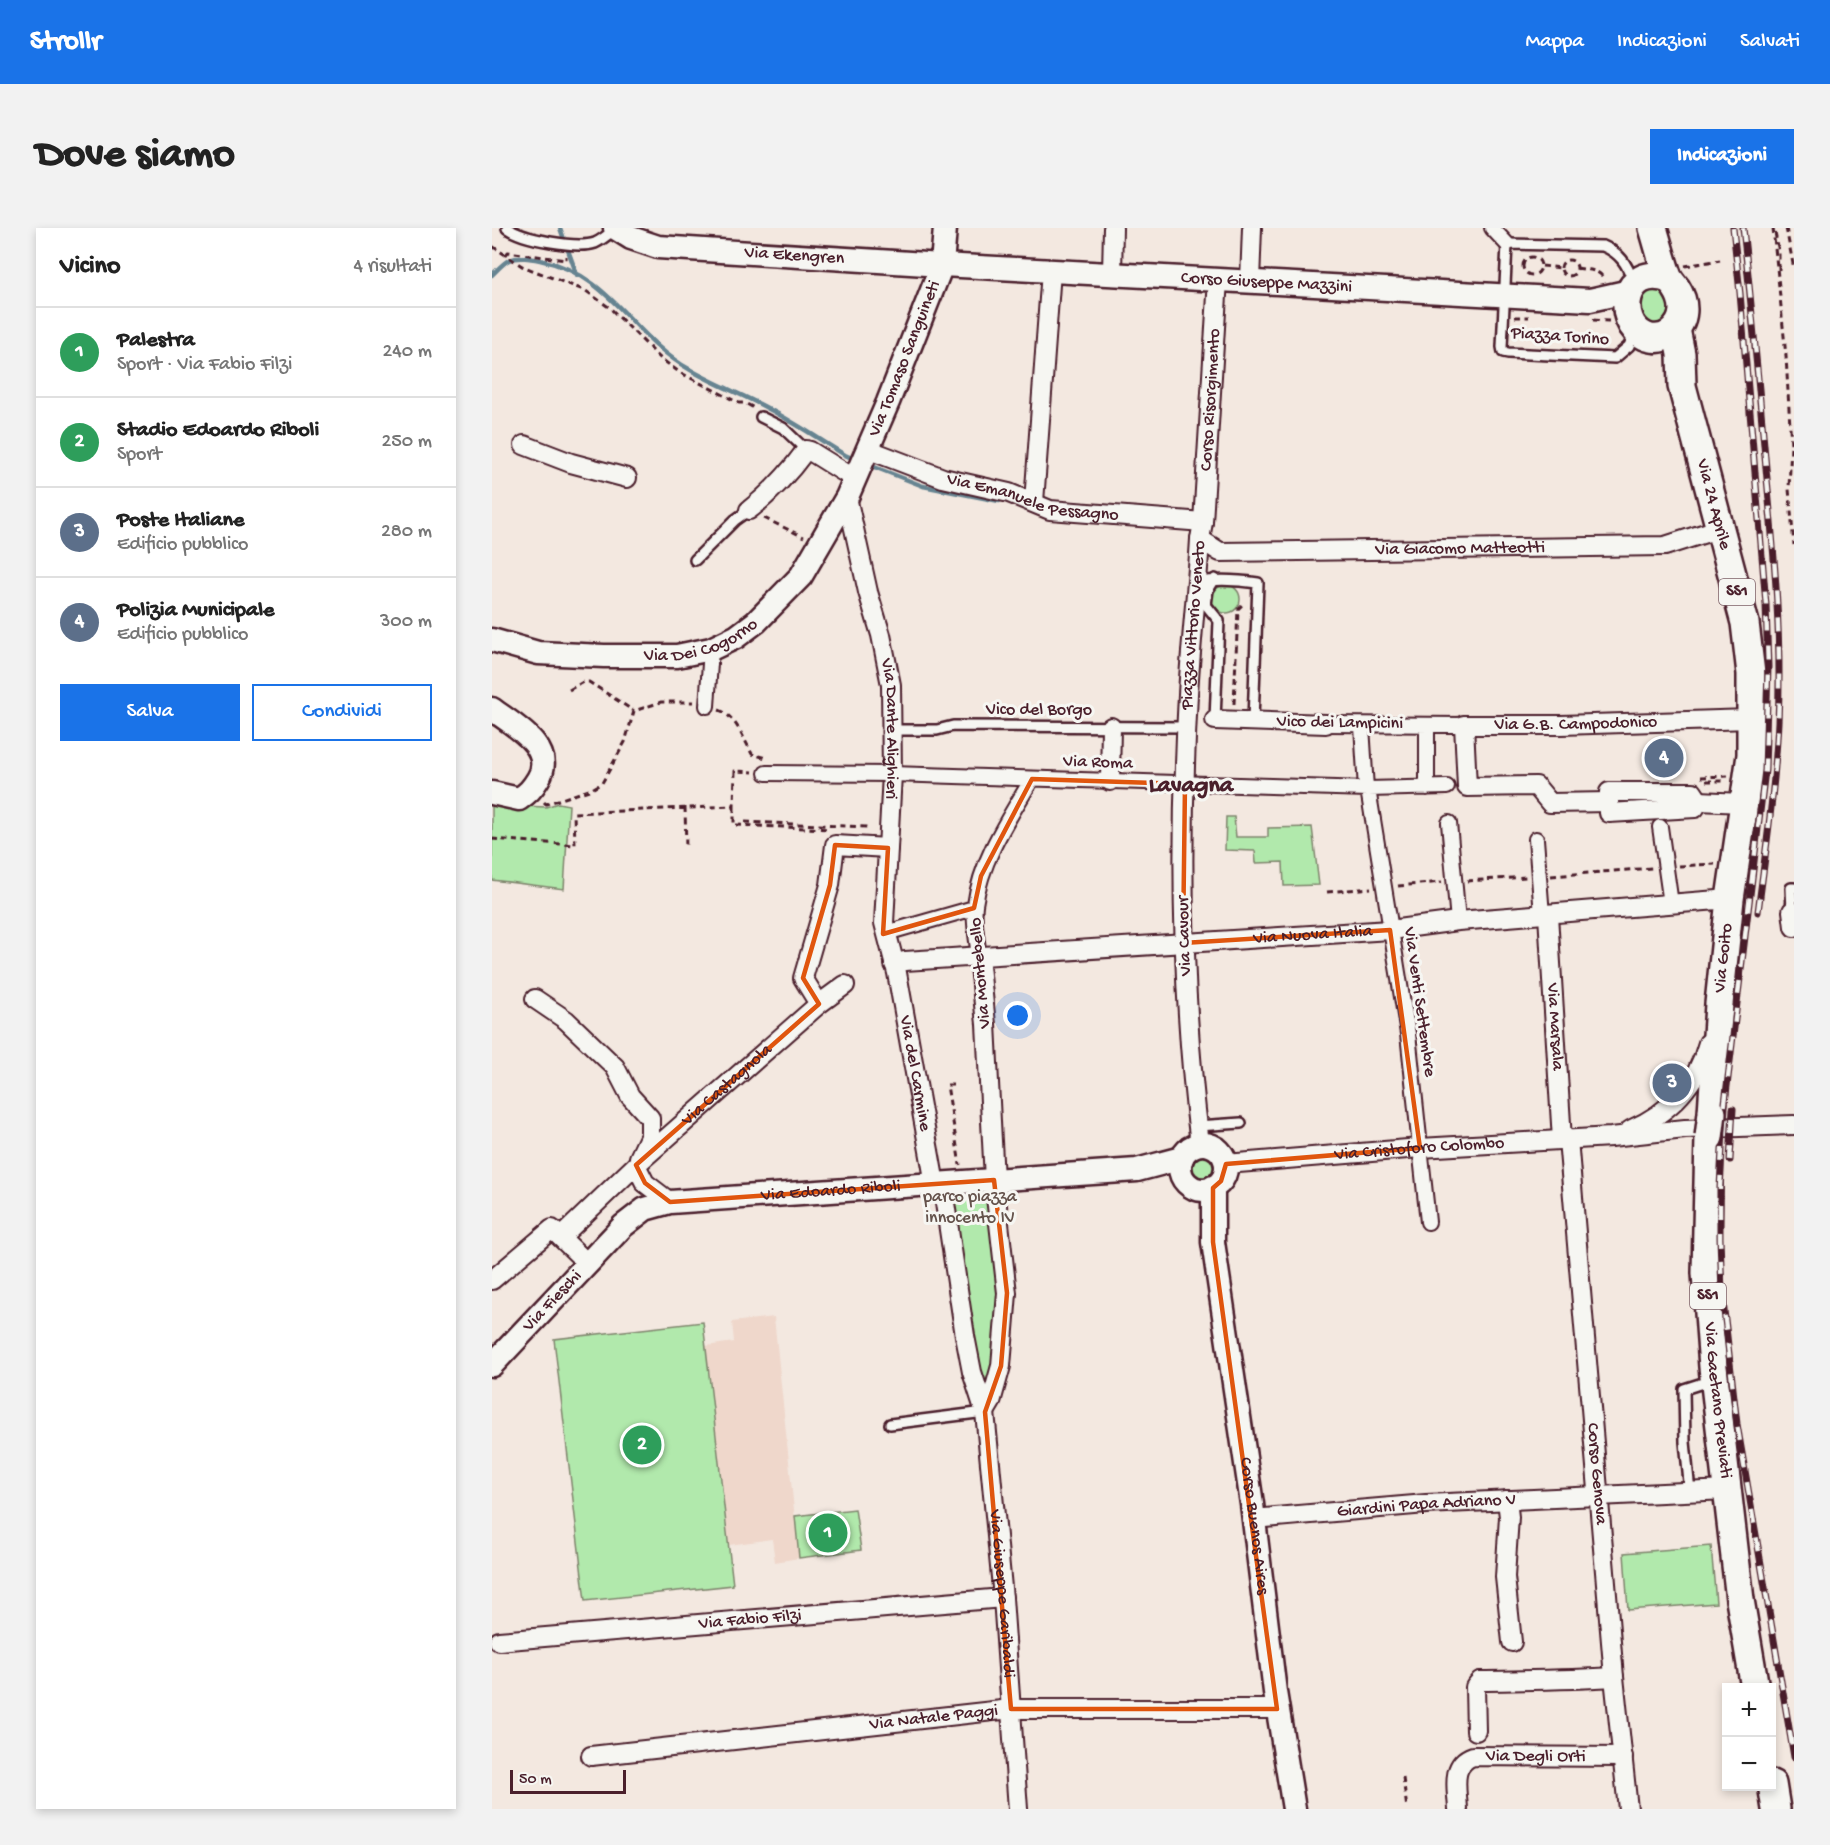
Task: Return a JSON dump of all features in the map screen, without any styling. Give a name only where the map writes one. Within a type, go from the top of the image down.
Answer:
[{"type":"main road","points":[[1634,285],[1653,276],[1676,273],[1651,228]]},
{"type":"main road","points":[[1651,228],[1648,251],[1634,285],[1628,309],[1638,328],[1656,339],[1676,329]]},
{"type":"main road","name":"SS1","points":[[1676,273],[1683,315],[1681,324],[1676,329]]},
{"type":"main road","name":"Via 24 Aprile","points":[[1638,328],[1682,386]]},
{"type":"main road","name":"Via 24 Aprile","points":[[1676,329],[1681,354],[1682,386],[1745,623],[1750,674],[1750,755],[1736,795]]},
{"type":"main road","name":"Via Goito","points":[[1711,1125],[1719,1004],[1730,899],[1736,795]]},
{"type":"main road","name":"Via Gaetano Previati","points":[[1711,1125],[1706,1273],[1714,1379],[1740,1600],[1754,1683]]},
{"type":"main road","points":[[1773,1791],[1776,1809]]},
{"type":"street","name":"Via Ekengren","points":[[616,228],[631,238],[658,248],[942,265]]},
{"type":"street","name":"Via Tomaso Sanguineti","points":[[858,471],[942,265],[945,228]]},
{"type":"street","points":[[1112,274],[1113,228]]},
{"type":"street","points":[[1250,281],[1252,228]]},
{"type":"street","points":[[1492,228],[1507,244]]},
{"type":"street","name":"Corso Giuseppe Mazzini","points":[[942,265],[1590,300],[1634,285]]},
{"type":"street","points":[[1034,502],[1051,271]]},
{"type":"street","name":"Corso Risorgimento","points":[[1202,531],[1218,279]]},
{"type":"street","name":"Corso Giuseppe Mazzini","points":[[1590,300],[1638,328]]},
{"type":"street","points":[[524,445],[571,463],[627,478]]},
{"type":"street","points":[[749,510],[793,468],[806,450]]},
{"type":"street","name":"Via Emanuele Pessagno","points":[[806,450],[858,471],[944,478],[1009,493],[1050,510],[1202,531]]},
{"type":"street","name":"Via Dei Cogorno","points":[[492,640],[538,653],[604,656],[677,656],[711,649],[736,637],[756,622],[801,576],[820,545],[858,471]]},
{"type":"street","name":"Via Dante Alighieri","points":[[858,471],[868,592],[891,685],[892,774],[884,923],[894,964]]},
{"type":"street","name":"Via Giacomo Matteotti","points":[[1202,531],[1220,552],[1665,546],[1721,528]]},
{"type":"street","name":"Piazza Vittorio Veneto","points":[[1188,727],[1188,694],[1204,591],[1202,531]]},
{"type":"street","points":[[707,706],[711,649]]},
{"type":"street","points":[[492,709],[530,736],[541,754],[543,770],[530,792],[519,799],[492,793]]},
{"type":"street","name":"Via G.B. Campodonico","points":[[1464,725],[1561,725],[1750,719]]},
{"type":"street","name":"Vico dei Lampicini","points":[[1223,720],[1362,726],[1464,725]]},
{"type":"street","points":[[1427,725],[1427,788]]},
{"type":"street","points":[[1464,725],[1467,787],[1536,786],[1550,803],[1609,802],[1609,792],[1693,792],[1702,799],[1736,795]]},
{"type":"street","name":"Via Venti Settembre","points":[[1362,726],[1367,789],[1408,1034],[1428,1222]]},
{"type":"street","points":[[1110,782],[1111,727]]},
{"type":"street","name":"Via Cavour","points":[[1188,727],[1183,943],[1199,1135]]},
{"type":"street","name":"Via Roma","points":[[766,773],[892,774],[1367,789],[1447,787]]},
{"type":"street","name":"Via Montebello","points":[[985,1412],[1001,1366],[1007,1293],[994,1180],[986,1024],[974,908],[981,876],[1004,827],[1032,779]]},
{"type":"street","points":[[1449,823],[1458,921]]},
{"type":"street","points":[[1660,827],[1671,904]]},
{"type":"street","points":[[1536,839],[1545,915]]},
{"type":"street","points":[[819,1004],[803,978],[830,885],[835,845],[888,848]]},
{"type":"street","name":"Via Nuova Italia","points":[[894,964],[905,961],[1390,930],[1458,921],[1730,899]]},
{"type":"street","points":[[886,933],[974,908]]},
{"type":"street","name":"Via Marsala","points":[[1545,915],[1565,1140]]},
{"type":"street","name":"Via del Carmine","points":[[894,964],[938,1184],[966,1345],[985,1412]]},
{"type":"street","name":"Via Castagnola","points":[[561,1237],[636,1166],[819,1004],[845,985]]},
{"type":"street","points":[[535,999],[566,1020],[615,1067],[630,1096],[650,1118],[650,1135],[636,1166],[645,1183],[670,1202]]},
{"type":"street","name":"Via Cristoforo Colombo","points":[[1611,1137],[1650,1121],[1682,1095],[1702,1064],[1719,1004]]},
{"type":"street","name":"Via Cristoforo Colombo","points":[[1611,1137],[1629,1143],[1711,1125]]},
{"type":"street","name":"Via Cristoforo Colombo","points":[[1226,1164],[1420,1148],[1611,1137],[1685,1129],[1794,1125]]},
{"type":"street","points":[[1185,1174],[1192,1146],[1199,1135],[1209,1145],[1218,1149],[1226,1164],[1221,1181],[1213,1187]]},
{"type":"street","name":"Corso Genova","points":[[1565,1140],[1628,1809]]},
{"type":"street","name":"Via Edoardo Riboli","points":[[588,1264],[630,1220],[645,1209],[670,1202],[1137,1170],[1185,1174],[1204,1190],[1213,1187]]},
{"type":"street","name":"Corso Buenos Aires","points":[[1185,1174],[1206,1233],[1213,1242]]},
{"type":"street","name":"Corso Buenos Aires","points":[[1213,1187],[1213,1242],[1253,1519],[1277,1709],[1294,1809]]},
{"type":"street","points":[[492,1281],[552,1229],[588,1264]]},
{"type":"street","name":"Via Fieschi","points":[[492,1365],[588,1264]]},
{"type":"street","name":"Via Giuseppe Garibaldi","points":[[985,1412],[1003,1598],[1018,1809]]},
{"type":"street","name":"Giardini Papa Adriano V","points":[[1253,1519],[1426,1504],[1727,1490]]},
{"type":"street","points":[[1507,1500],[1509,1518],[1505,1577],[1512,1642]]},
{"type":"street","name":"Via Fabio Filzi","points":[[499,1641],[1003,1598]]},
{"type":"street","points":[[1476,1731],[1475,1687],[1480,1682],[1614,1677]]},
{"type":"street","name":"Via Natale Paggi","points":[[591,1756],[1011,1709],[1277,1709]]},
{"type":"street","name":"Via Degli Orti","points":[[1458,1809],[1457,1770],[1462,1762],[1473,1756],[1623,1757]]},
{"type":"lane","points":[[507,228],[520,235],[568,243],[591,244],[599,242],[616,228]]},
{"type":"lane","points":[[1507,244],[1603,246],[1622,259],[1634,285]]},
{"type":"lane","name":"Piazza Torino","points":[[1507,244],[1503,352],[1615,358],[1629,346],[1638,328]]},
{"type":"lane","points":[[761,417],[783,429],[806,450]]},
{"type":"lane","points":[[695,560],[735,520],[749,510]]},
{"type":"lane","points":[[1223,720],[1219,621],[1204,591],[1250,582],[1258,583],[1253,721]]},
{"type":"lane","name":"Vico del Borgo","points":[[891,730],[937,730],[953,726],[1188,727]]},
{"type":"lane","points":[[1793,919],[1791,888],[1794,888]]},
{"type":"lane","points":[[1199,1135],[1241,1123]]},
{"type":"lane","points":[[1690,1492],[1685,1442],[1684,1389],[1714,1379]]},
{"type":"lane","points":[[890,1424],[985,1412]]},
{"type":"path","points":[[1773,228],[1779,252],[1779,294],[1786,356],[1791,445],[1789,489],[1794,545]]},
{"type":"path","points":[[1786,228],[1794,269]]},
{"type":"path","points":[[506,255],[508,252],[566,260],[568,243]]},
{"type":"path","points":[[492,246],[522,266],[586,291],[610,308],[660,358],[679,372],[739,403],[745,403],[762,412],[761,417]]},
{"type":"path","points":[[1542,266],[1541,270],[1532,275],[1523,266],[1525,261],[1533,257],[1542,266],[1561,268]]},
{"type":"path","points":[[1566,260],[1571,260],[1575,263],[1575,274],[1570,278],[1563,273],[1561,268],[1566,260]]},
{"type":"path","points":[[1676,273],[1720,260]]},
{"type":"path","points":[[1576,268],[1595,271],[1602,275],[1605,281]]},
{"type":"path","points":[[749,510],[820,545]]},
{"type":"path","points":[[1223,720],[1233,713],[1238,609],[1246,600],[1246,590],[1250,582]]},
{"type":"path","points":[[569,690],[583,682],[589,682],[634,711]]},
{"type":"path","points":[[634,711],[661,702],[698,702],[724,712],[738,729],[752,754],[774,759],[793,774]]},
{"type":"path","points":[[530,792],[546,804],[592,789],[602,783],[625,742],[634,711]]},
{"type":"path","points":[[735,771],[734,825],[869,828],[745,822]]},
{"type":"path","points":[[1702,799],[1710,784],[1727,784],[1726,781],[1700,779],[1733,776],[1736,795]]},
{"type":"path","points":[[492,839],[574,845],[574,813],[734,806]]},
{"type":"path","points":[[685,807],[686,849]]},
{"type":"path","points":[[809,818],[809,825]]},
{"type":"path","points":[[953,1085],[947,1086],[959,1160]]},
{"type":"path","points":[[1403,1778],[1407,1809]]},
{"type":"highlighted area","points":[[1032,779],[1185,784],[1183,943],[1390,930],[1420,1148],[1226,1164],[1221,1181],[1213,1188],[1213,1242],[1277,1709],[1011,1709],[985,1412],[1001,1366],[1007,1293],[994,1180],[670,1202],[645,1183],[636,1165],[819,1004],[803,978],[830,885],[835,845],[888,848],[883,934],[974,908],[981,876]]},
{"type":"shaded area","points":[[774,1317],[799,1558],[775,1562],[772,1539],[729,1545],[706,1346],[734,1342],[732,1322]]},
{"type":"green space","points":[[1661,289],[1668,303],[1668,312],[1658,325],[1648,321],[1645,317],[1642,302],[1645,291]]},
{"type":"green space","points":[[1226,585],[1236,589],[1240,599],[1236,609],[1226,613],[1216,609],[1212,599],[1216,589]]},
{"type":"green space","points":[[558,803],[569,805],[564,889],[492,880],[492,805],[546,807]]},
{"type":"green space","points":[[1226,817],[1234,817],[1236,837],[1268,837],[1268,828],[1312,827],[1319,885],[1284,886],[1283,862],[1256,863],[1255,851],[1225,850]]},
{"type":"green space","points":[[1203,1157],[1210,1160],[1213,1167],[1210,1174],[1203,1177],[1196,1174],[1193,1167],[1196,1160]]},
{"type":"green space","name":"parco piazza innocento IV","points":[[989,1184],[1004,1292],[999,1365],[985,1404],[946,1187]]},
{"type":"green space","points":[[703,1322],[733,1585],[585,1601],[554,1339]]},
{"type":"green space","points":[[855,1509],[861,1550],[799,1558],[795,1516]]},
{"type":"green space","points":[[1711,1546],[1716,1603],[1628,1610],[1624,1553]]},
{"type":"waterway","points":[[560,228],[577,275]]},
{"type":"waterway","points":[[492,275],[507,261],[517,258],[540,260],[565,268],[586,279],[604,293],[669,356],[689,369],[777,413],[856,460]]},
{"type":"waterway","points":[[869,465],[923,486],[999,501]]},
{"type":"railway","points":[[1733,228],[1766,604],[1768,667],[1765,770],[1724,1111],[1720,1187],[1722,1293],[1737,1424],[1794,1757]]},
{"type":"railway","points":[[1743,228],[1772,531],[1779,659],[1775,770],[1758,912]]},
{"type":"railway","points":[[1730,1160],[1733,1109]]},
{"type":"place","name":"Polizia Municipale","points":[[1664,758]]},
{"type":"place","name":"Poste Italiane","points":[[1672,1083]]},
{"type":"place","name":"Stadio Edoardo Riboli","points":[[642,1445]]},
{"type":"place","name":"Palestra","points":[[828,1533]]},
{"type":"district","name":"Lavagna","points":[[1191,786]]}]
